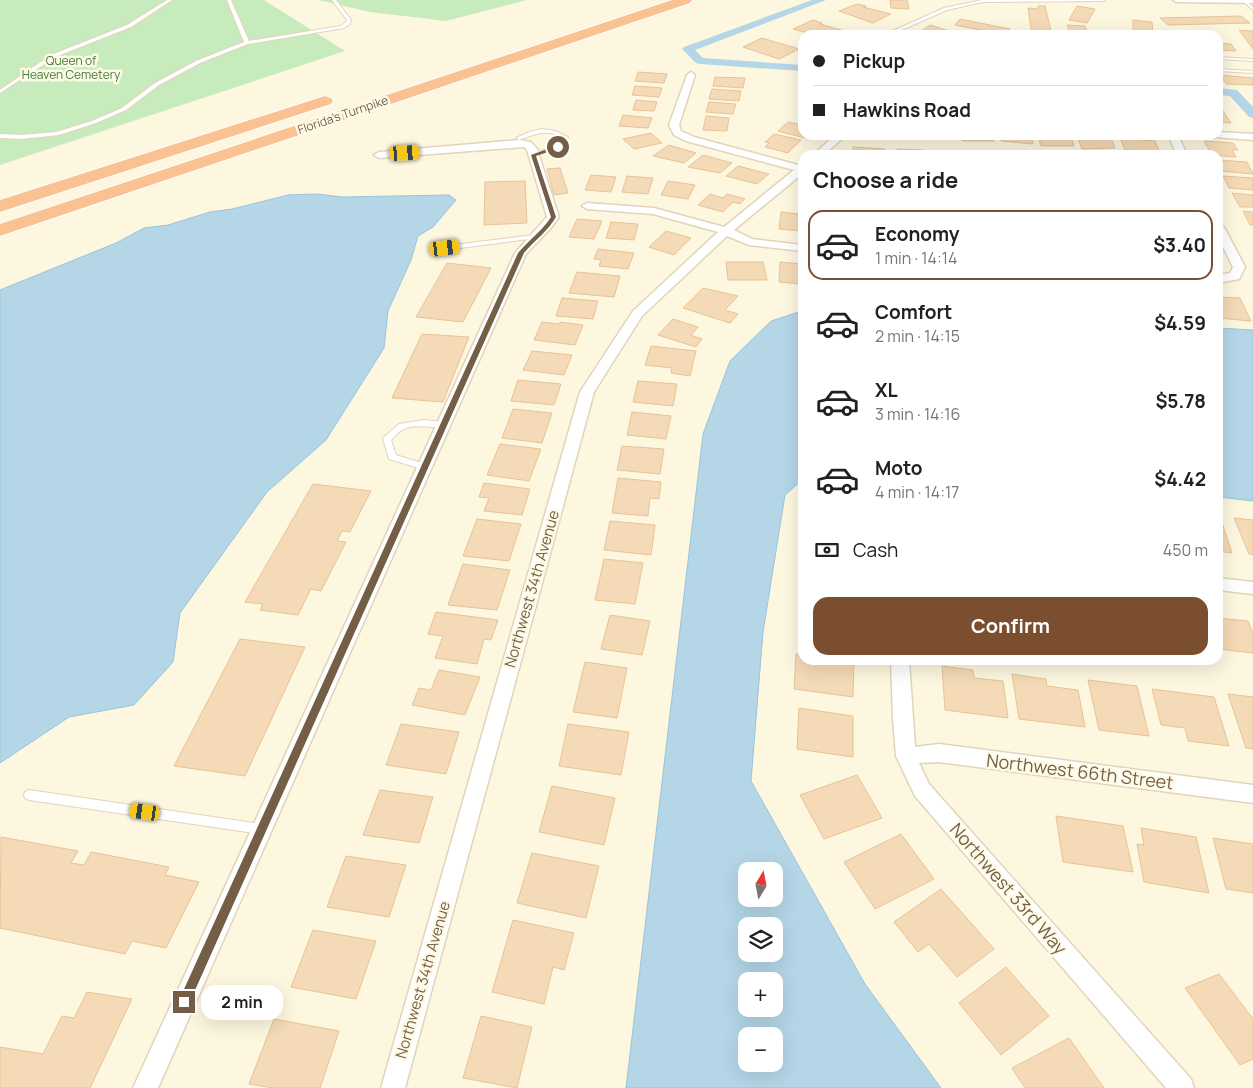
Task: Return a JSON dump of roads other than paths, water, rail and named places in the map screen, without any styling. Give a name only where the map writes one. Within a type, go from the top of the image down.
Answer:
[{"type":"highway","name":"Florida's Turnpike","points":[[0,230],[685,0]]},
{"type":"highway","name":"Florida's Turnpike","points":[[0,206],[341,96]]},
{"type":"street","points":[[1177,0],[1253,1]]},
{"type":"street","name":"Northwest 34th Avenue","points":[[692,75],[674,124],[677,133],[690,139],[798,168]]},
{"type":"street","points":[[1223,135],[1253,137]]},
{"type":"street","points":[[824,150],[835,140]]},
{"type":"street","points":[[145,1088],[521,253],[534,237],[547,228],[553,217],[534,155],[527,144],[379,155]]},
{"type":"street","name":"Northwest 34th Avenue","points":[[393,1088],[587,392],[637,314],[726,232],[798,172]]},
{"type":"street","points":[[588,206],[654,211],[726,232],[749,242],[798,248]]},
{"type":"street","points":[[1223,236],[1239,266],[1235,276],[1223,278]]},
{"type":"street","points":[[1223,585],[1253,588]]},
{"type":"street","name":"Northwest 33rd Way","points":[[900,665],[902,718],[906,756],[922,790],[1182,1088]]},
{"type":"street","name":"Northwest 66th Street","points":[[906,756],[939,754],[1253,794]]},
{"type":"lane","points":[[0,92],[53,56],[129,26],[170,0]]},
{"type":"lane","points":[[229,0],[247,43]]},
{"type":"lane","points":[[0,136],[21,137],[57,134],[94,122],[124,109],[157,84],[198,62],[247,43],[342,26],[348,23],[349,20],[334,0]]},
{"type":"lane","points":[[898,30],[946,9],[983,1],[1103,0]]},
{"type":"lane","points":[[1245,0],[1253,10]]},
{"type":"lane","points":[[1223,58],[1253,60]]},
{"type":"lane","points":[[1223,70],[1253,72]]},
{"type":"lane","points":[[518,138],[532,132],[553,130],[565,137],[558,147],[534,155]]},
{"type":"lane","points":[[445,248],[534,237]]},
{"type":"lane","points":[[425,467],[392,457],[387,439],[402,426],[424,423],[444,425]]},
{"type":"lane","points":[[29,795],[262,830]]},
{"type":"water","points":[[317,194],[342,197],[449,195],[456,200],[433,227],[418,236],[411,260],[388,311],[384,348],[326,440],[267,492],[180,613],[173,662],[134,705],[69,717],[0,763],[0,290],[116,243],[144,228],[168,225],[210,212],[232,209],[288,195]]},
{"type":"water","points":[[798,312],[798,484],[785,495],[763,632],[751,781],[865,984],[941,1088],[626,1088],[703,434],[730,361],[771,321]]},
{"type":"water","points":[[1223,328],[1253,330],[1253,501],[1223,498]]},
{"type":"waterway","points":[[798,68],[700,61],[688,49],[821,0]]},
{"type":"waterway","points":[[1223,92],[1233,93],[1253,114]]},
{"type":"park label","name":"Queen of Heaven Cemetery","points":[[71,68]]}]
